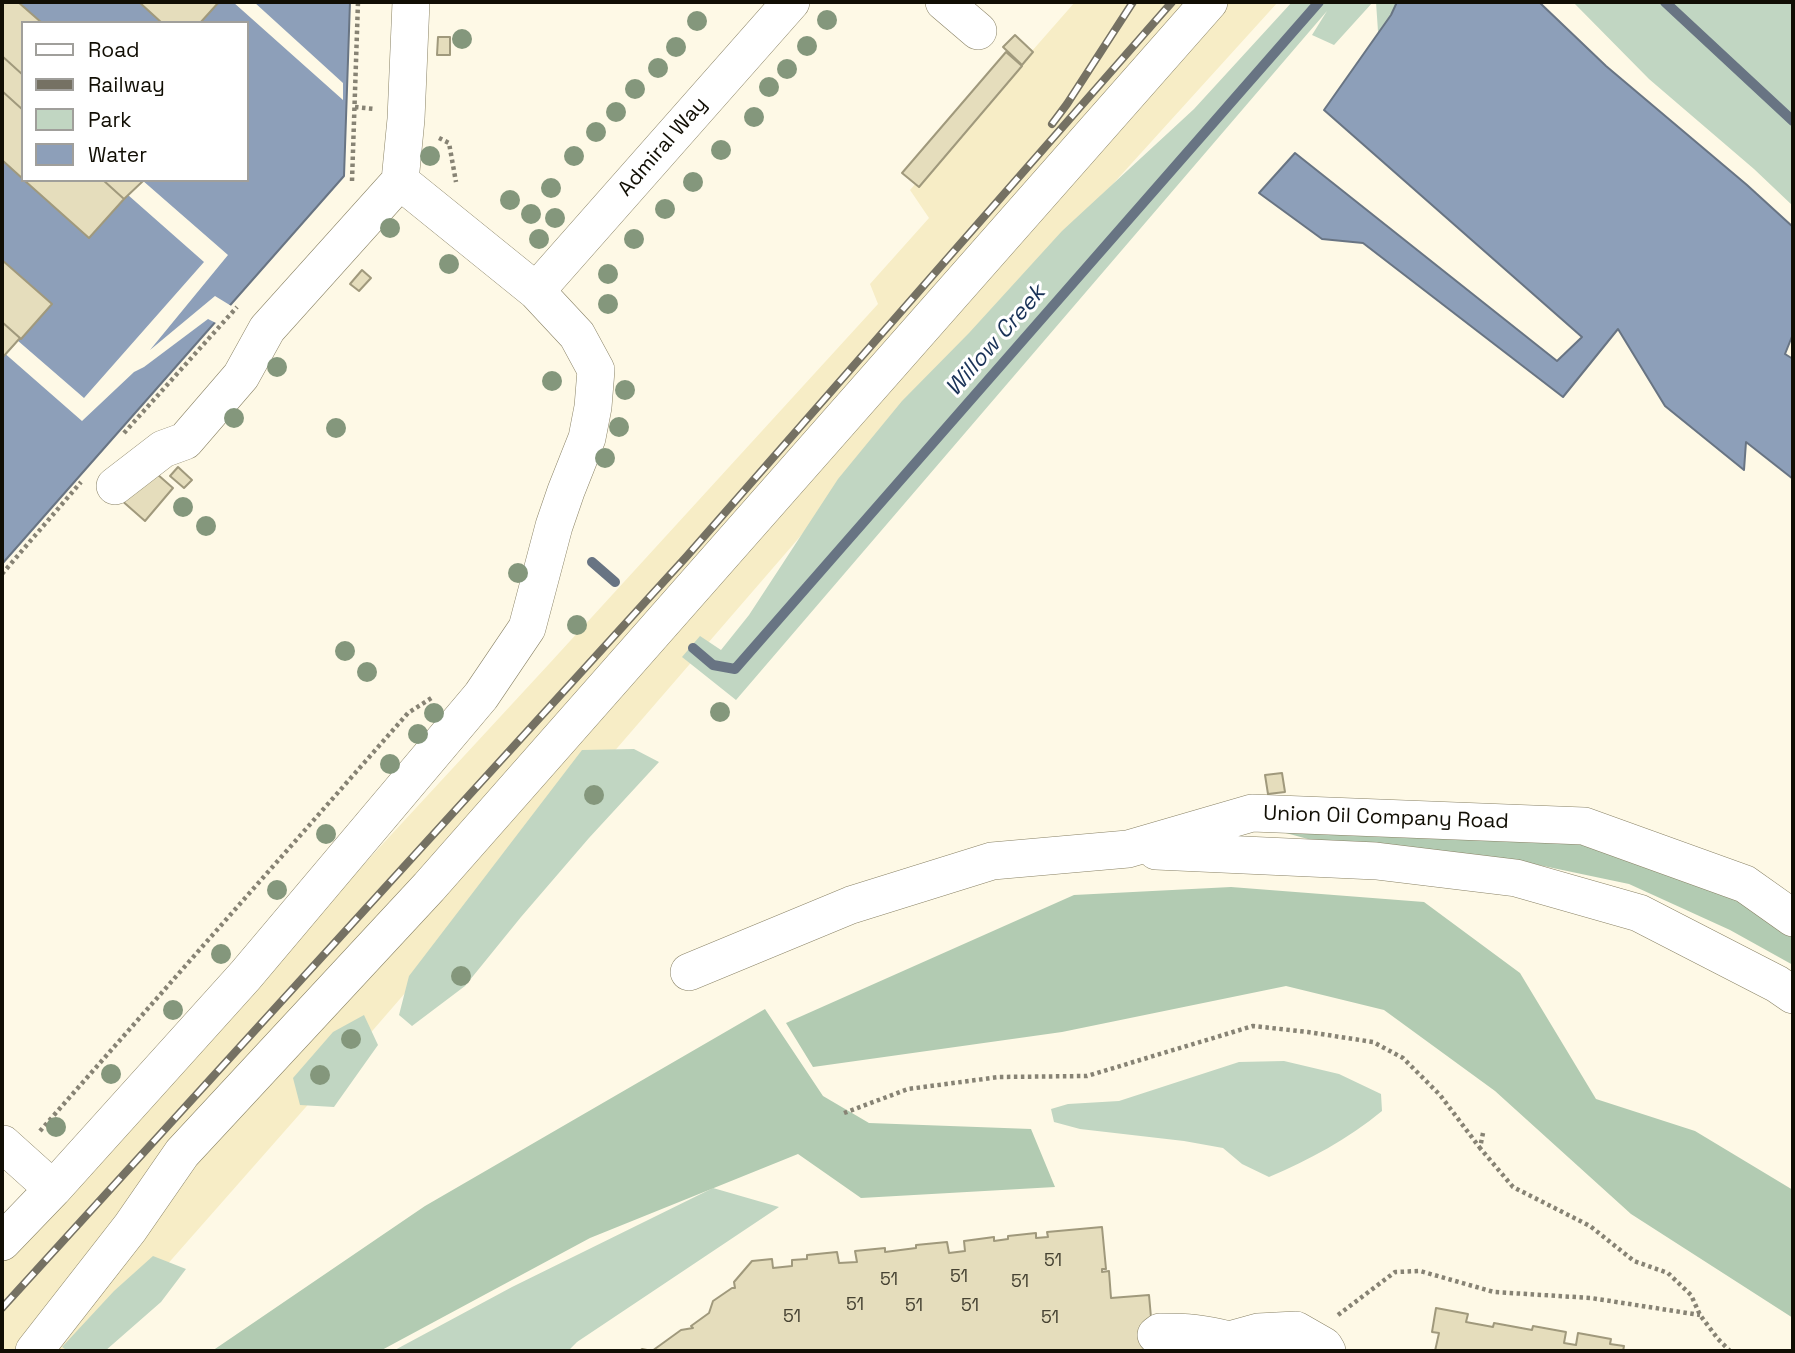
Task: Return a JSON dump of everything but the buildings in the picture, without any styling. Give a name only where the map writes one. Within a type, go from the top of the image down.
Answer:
[{"type":"street","points":[[99,483],[185,441],[241,376],[267,329],[400,180],[406,119],[411,2]]},
{"type":"street","name":"Admiral Way","points":[[536,291],[791,2]]},
{"type":"street","points":[[944,2],[978,31]]},
{"type":"street","points":[[34,1351],[130,1228],[182,1153],[429,887],[1209,2]]},
{"type":"street","points":[[3,1239],[53,1189],[245,976],[481,696],[527,628],[554,526],[587,438],[596,370],[577,335],[536,291],[400,180]]},
{"type":"street","name":"Union Oil Company Road","points":[[689,972],[851,905],[992,861],[1128,849],[1252,813],[1584,826],[1745,884],[1793,918]]},
{"type":"street","points":[[1128,849],[1376,861],[1516,878],[1639,913],[1777,984],[1793,995]]},
{"type":"street","points":[[3,1144],[53,1189]]},
{"type":"street","points":[[1156,1335],[1160,1332],[1205,1333],[1229,1346],[1258,1332],[1296,1329],[1319,1344]]},
{"type":"path","points":[[352,182],[358,2]]},
{"type":"path","points":[[438,137],[449,143],[458,192]]},
{"type":"path","points":[[117,441],[241,303]]},
{"type":"path","points":[[2,573],[99,483]]},
{"type":"path","points":[[38,1133],[408,713],[436,695]]},
{"type":"path","points":[[844,1113],[908,1089],[999,1077],[1087,1076],[1253,1026],[1373,1042],[1403,1058],[1431,1085],[1513,1187],[1590,1226],[1634,1261],[1668,1273],[1691,1295],[1700,1315],[1730,1351]]},
{"type":"path","points":[[1480,1148],[1483,1133]]},
{"type":"path","points":[[1319,1344],[1395,1272],[1420,1270],[1494,1292],[1591,1298],[1700,1315]]},
{"type":"shaded area","points":[[1075,2],[1278,2],[946,368],[335,1074],[91,1351],[2,1351],[2,1256],[878,304],[870,284],[929,218],[910,190]]},
{"type":"green space","points":[[1292,2],[1373,2],[1334,45],[1312,35],[1327,11],[736,700],[682,657],[700,636],[721,650],[749,615],[838,479],[902,401],[969,333],[1062,231],[1194,109]]},
{"type":"green space","points":[[1376,2],[1406,2],[1379,46]]},
{"type":"green space","points":[[1573,2],[1793,2],[1793,206],[1649,79]]},
{"type":"green space","points":[[634,749],[659,762],[589,838],[465,986],[412,1026],[399,1015],[409,976],[582,750]]},
{"type":"green space","points":[[1260,826],[1574,835],[1669,867],[1771,915],[1793,931],[1793,965],[1730,930],[1629,884],[1510,859],[1319,842]]},
{"type":"green space","points":[[1231,887],[1424,902],[1520,973],[1596,1099],[1695,1131],[1793,1190],[1793,1318],[1631,1214],[1495,1091],[1384,1010],[1286,986],[1062,1032],[813,1067],[786,1023],[1074,895]]},
{"type":"green space","points":[[765,1009],[823,1096],[869,1123],[1031,1129],[1055,1187],[861,1198],[798,1154],[590,1238],[380,1351],[212,1351],[425,1206]]},
{"type":"green space","points":[[364,1015],[378,1045],[334,1107],[300,1105],[293,1078],[333,1032]]},
{"type":"green space","points":[[1284,1061],[1339,1074],[1381,1094],[1382,1111],[1328,1148],[1269,1177],[1242,1164],[1223,1148],[1080,1129],[1054,1122],[1051,1109],[1068,1104],[1119,1101],[1239,1062]]},
{"type":"green space","points":[[713,1188],[779,1207],[577,1342],[568,1351],[393,1351],[512,1287]]},
{"type":"green space","points":[[153,1256],[186,1269],[161,1302],[105,1351],[68,1351],[62,1347],[114,1291]]},
{"type":"water","points":[[2,2],[350,2],[344,176],[2,564]]},
{"type":"water","points":[[1397,2],[1539,2],[1606,66],[1793,227],[1793,334],[1785,354],[1793,359],[1793,479],[1746,442],[1744,470],[1665,406],[1618,329],[1563,397],[1363,243],[1322,239],[1259,193],[1295,153],[1557,361],[1582,337],[1324,110],[1391,15]]},
{"type":"pier","points":[[233,2],[254,2],[343,83],[343,100]]},
{"type":"pier","points":[[113,182],[144,182],[228,255],[150,350],[215,296],[233,307],[218,324],[208,319],[134,372],[82,421],[2,351],[2,327],[84,398],[204,262]]},
{"type":"waterway","name":"Willow Creek","points":[[693,648],[713,665],[735,669],[1319,2]]},
{"type":"waterway","name":"Willow Creek","points":[[1665,2],[1793,121]]},
{"type":"waterway","name":"Willow Creek","points":[[592,562],[615,582]]},
{"type":"railway","points":[[1052,124],[1133,2]]},
{"type":"railway","points":[[2,1308],[687,556],[1172,2]]}]
